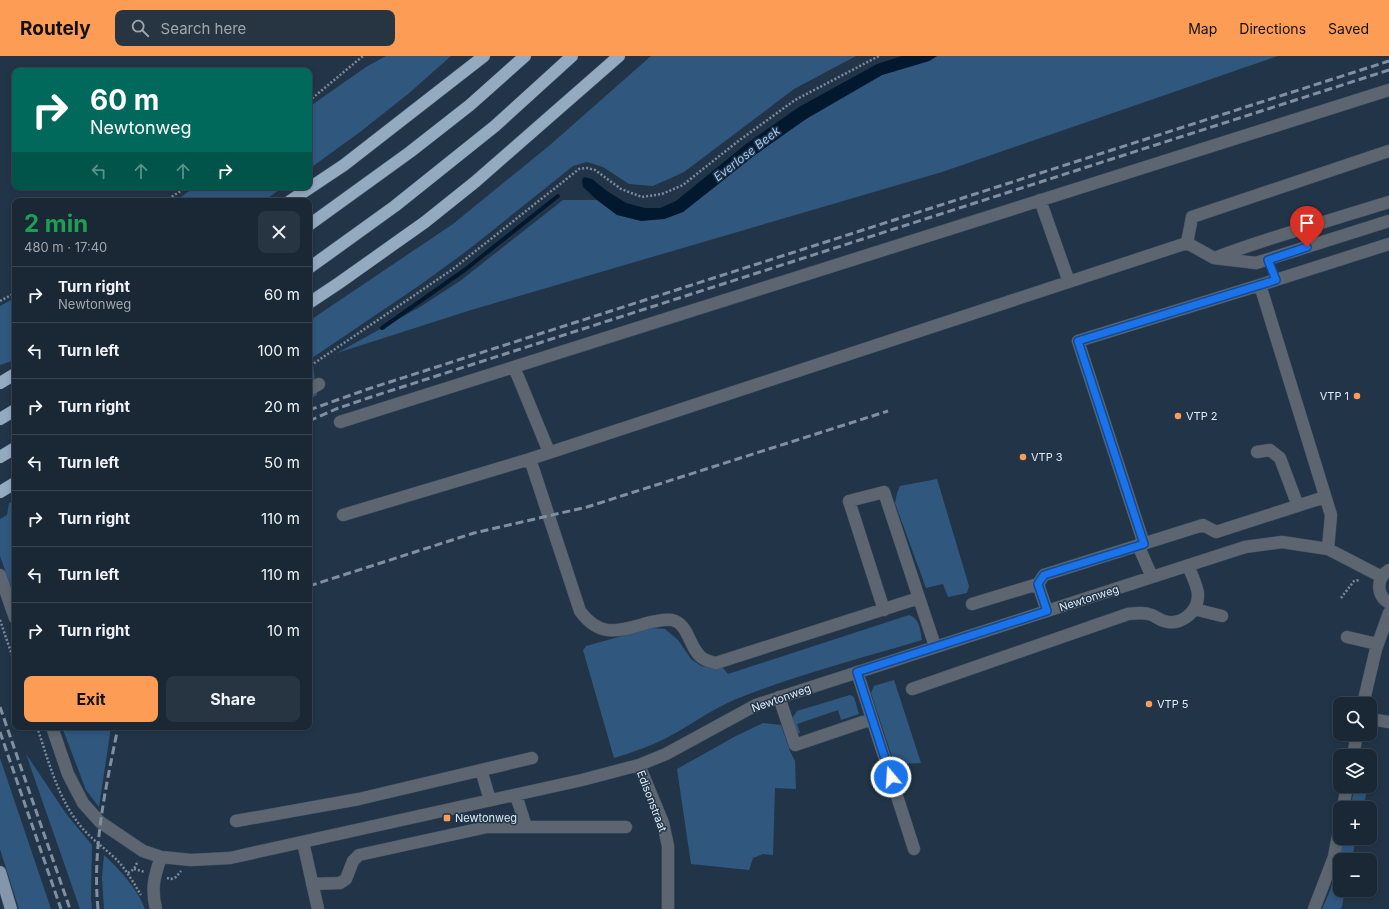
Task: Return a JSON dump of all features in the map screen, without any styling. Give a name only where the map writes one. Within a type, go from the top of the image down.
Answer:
[{"type":"highway","points":[[431,98],[471,56]]},
{"type":"highway","points":[[312,186],[344,165],[484,56]]},
{"type":"highway","points":[[312,224],[410,152],[470,105],[525,56]]},
{"type":"highway","points":[[312,266],[395,206],[489,130],[572,56]]},
{"type":"highway","points":[[312,301],[425,222],[464,191],[619,56]]},
{"type":"highway","points":[[607,67],[623,56]]},
{"type":"highway","points":[[294,198],[306,190]]},
{"type":"highway","points":[[0,383],[12,376]]},
{"type":"highway","points":[[0,419],[12,412]]},
{"type":"highway","points":[[0,457],[12,450]]},
{"type":"highway","points":[[0,492],[12,485]]},
{"type":"main road","points":[[0,872],[11,909]]},
{"type":"street","points":[[340,422],[1389,90]]},
{"type":"street","points":[[1187,243],[1192,217],[1389,151]]},
{"type":"street","points":[[1040,200],[1069,282]]},
{"type":"street","points":[[1214,258],[1262,240],[1314,226],[1389,202]]},
{"type":"street","points":[[343,515],[530,459],[1187,243],[1214,258],[1256,263],[1389,221]]},
{"type":"street","points":[[1152,577],[1078,341],[1389,244]]},
{"type":"street","points":[[1268,260],[1276,280]]},
{"type":"street","points":[[1260,285],[1331,515],[1328,549]]},
{"type":"street","points":[[514,366],[549,452]]},
{"type":"street","points":[[1257,452],[1270,450],[1280,458],[1298,506]]},
{"type":"street","points":[[530,459],[580,611],[586,620],[596,627],[608,632],[619,631],[663,619],[674,620],[682,626],[697,653],[704,659],[716,663],[920,598]]},
{"type":"street","points":[[884,610],[849,502],[884,492],[936,646]]},
{"type":"street","points":[[972,604],[1038,584],[1044,575],[1203,525],[1216,532],[1325,497]]},
{"type":"street","name":"Newtonweg","points":[[53,730],[68,774],[83,803],[100,822],[143,851],[161,857],[191,860],[230,858],[582,780],[639,765],[666,754],[756,705],[1245,547],[1282,542],[1328,549],[1371,571],[1385,573]]},
{"type":"street","points":[[912,689],[1128,614],[1142,612],[1164,621],[1178,622],[1188,616],[1196,606],[1198,594],[1188,566]]},
{"type":"street","points":[[1385,573],[1379,583],[1380,593],[1389,603]]},
{"type":"street","points":[[0,575],[10,588],[12,600]]},
{"type":"street","points":[[1038,584],[1047,611]]},
{"type":"street","points":[[1194,609],[1222,616]]},
{"type":"street","points":[[1365,697],[1377,644],[1389,613]]},
{"type":"street","points":[[1347,637],[1377,644]]},
{"type":"street","points":[[857,672],[914,849]]},
{"type":"street","points":[[780,697],[795,745],[872,720]]},
{"type":"street","points":[[1377,720],[1389,722]]},
{"type":"street","points":[[236,821],[359,799],[532,758]]},
{"type":"street","name":"Edisonstraat","points":[[639,765],[663,823],[668,846],[668,909]]},
{"type":"street","points":[[481,770],[490,800]]},
{"type":"street","points":[[516,795],[526,827]]},
{"type":"street","points":[[312,884],[340,883],[346,879],[353,861],[359,855],[487,828],[626,827]]},
{"type":"street","points":[[303,842],[318,909]]},
{"type":"street","points":[[1314,909],[1334,857],[1336,845]]},
{"type":"street","points":[[156,909],[153,895],[155,875],[161,857]]},
{"type":"path","points":[[312,99],[364,56]]},
{"type":"path","points":[[312,365],[453,269],[579,169],[587,168],[595,170],[622,189],[642,197],[662,194],[683,185],[737,142],[795,100],[878,56]]},
{"type":"path","points":[[170,198],[182,190]]},
{"type":"path","points":[[0,301],[12,295]]},
{"type":"path","points":[[1341,598],[1354,581],[1363,580],[1371,571]]},
{"type":"path","points":[[0,620],[12,655]]},
{"type":"path","points":[[134,869],[128,873],[143,898]]},
{"type":"shaded area","points":[[386,56],[451,56],[408,94],[360,132],[312,167],[312,105],[366,67]]},
{"type":"shaded area","points":[[651,56],[856,56],[794,89],[684,172],[653,186],[629,184],[603,167],[587,162],[573,166],[468,250],[420,285],[312,358],[312,319],[453,224],[550,145]]},
{"type":"shaded area","points":[[937,56],[1278,56],[942,172],[471,310],[337,353],[420,307],[460,281],[563,200],[597,200],[617,215],[664,219],[683,212],[755,155],[806,119],[882,75],[929,61]]},
{"type":"shaded area","points":[[191,190],[279,190],[268,198],[179,198]]},
{"type":"shaded area","points":[[12,300],[12,361],[0,365],[0,306]]},
{"type":"shaded area","points":[[312,358],[317,395],[312,398]]},
{"type":"shaded area","points":[[937,479],[969,586],[967,593],[948,597],[943,584],[926,588],[895,503],[900,486]]},
{"type":"shaded area","points":[[12,502],[12,590],[0,556],[0,519],[7,515],[9,503]]},
{"type":"shaded area","points":[[909,615],[917,622],[920,628],[922,640],[804,675],[757,691],[726,704],[656,743],[614,758],[583,650],[586,646],[651,628],[665,629],[678,640],[691,659],[701,666],[723,668],[728,674]]},
{"type":"shaded area","points":[[894,680],[921,763],[899,764],[893,760],[871,693],[874,686]]},
{"type":"shaded area","points":[[850,695],[854,697],[859,714],[841,720],[838,710],[797,724],[800,733],[796,734],[792,718],[797,711]]},
{"type":"shaded area","points":[[763,723],[781,725],[795,761],[796,789],[775,788],[773,855],[763,854],[753,858],[749,870],[691,864],[677,769],[734,737]]},
{"type":"shaded area","points":[[63,730],[111,730],[99,807],[86,790]]},
{"type":"shaded area","points":[[26,754],[67,815],[92,845],[92,909],[80,909]]},
{"type":"shaded area","points":[[0,758],[51,909],[19,909],[0,849]]},
{"type":"shaded area","points":[[1353,793],[1366,793],[1365,801],[1352,801]]},
{"type":"shaded area","points":[[1342,845],[1355,845],[1353,853],[1340,853]]},
{"type":"shaded area","points":[[104,855],[128,880],[142,901],[145,909],[104,909],[102,878]]},
{"type":"shaded area","points":[[1333,880],[1333,897],[1344,897],[1342,907],[1340,909],[1322,909]]},
{"type":"water","name":"Everlose Beek","points":[[902,56],[937,56],[929,61],[882,75],[806,119],[755,155],[683,212],[664,219],[641,221],[617,215],[583,187],[582,180],[584,177],[592,179],[626,203],[645,208],[660,208],[676,201],[746,144],[799,107],[877,64]]},
{"type":"waterway","points":[[382,328],[466,269],[558,196]]},
{"type":"railway","points":[[312,409],[368,389],[1389,61]]},
{"type":"railway","points":[[312,420],[336,409],[371,397],[1389,70]]},
{"type":"railway","points":[[312,585],[474,533],[587,507],[888,411]]},
{"type":"railway","points":[[0,707],[70,909]]},
{"type":"railway","points":[[98,909],[97,863],[101,817],[117,730]]},
{"type":"railway","points":[[0,732],[61,909]]},
{"type":"place","name":"VTP 1","points":[[1357,396]]},
{"type":"place","name":"VTP 2","points":[[1178,416]]},
{"type":"place","name":"VTP 3","points":[[1023,457]]},
{"type":"place","name":"VTP 5","points":[[1149,704]]},
{"type":"place","name":"Newtonweg","points":[[447,818]]},
{"type":"route","points":[[891,777],[857,672],[1047,611],[1038,584],[1044,575],[1144,544],[1078,341],[1276,280],[1268,260],[1307,247]]}]
